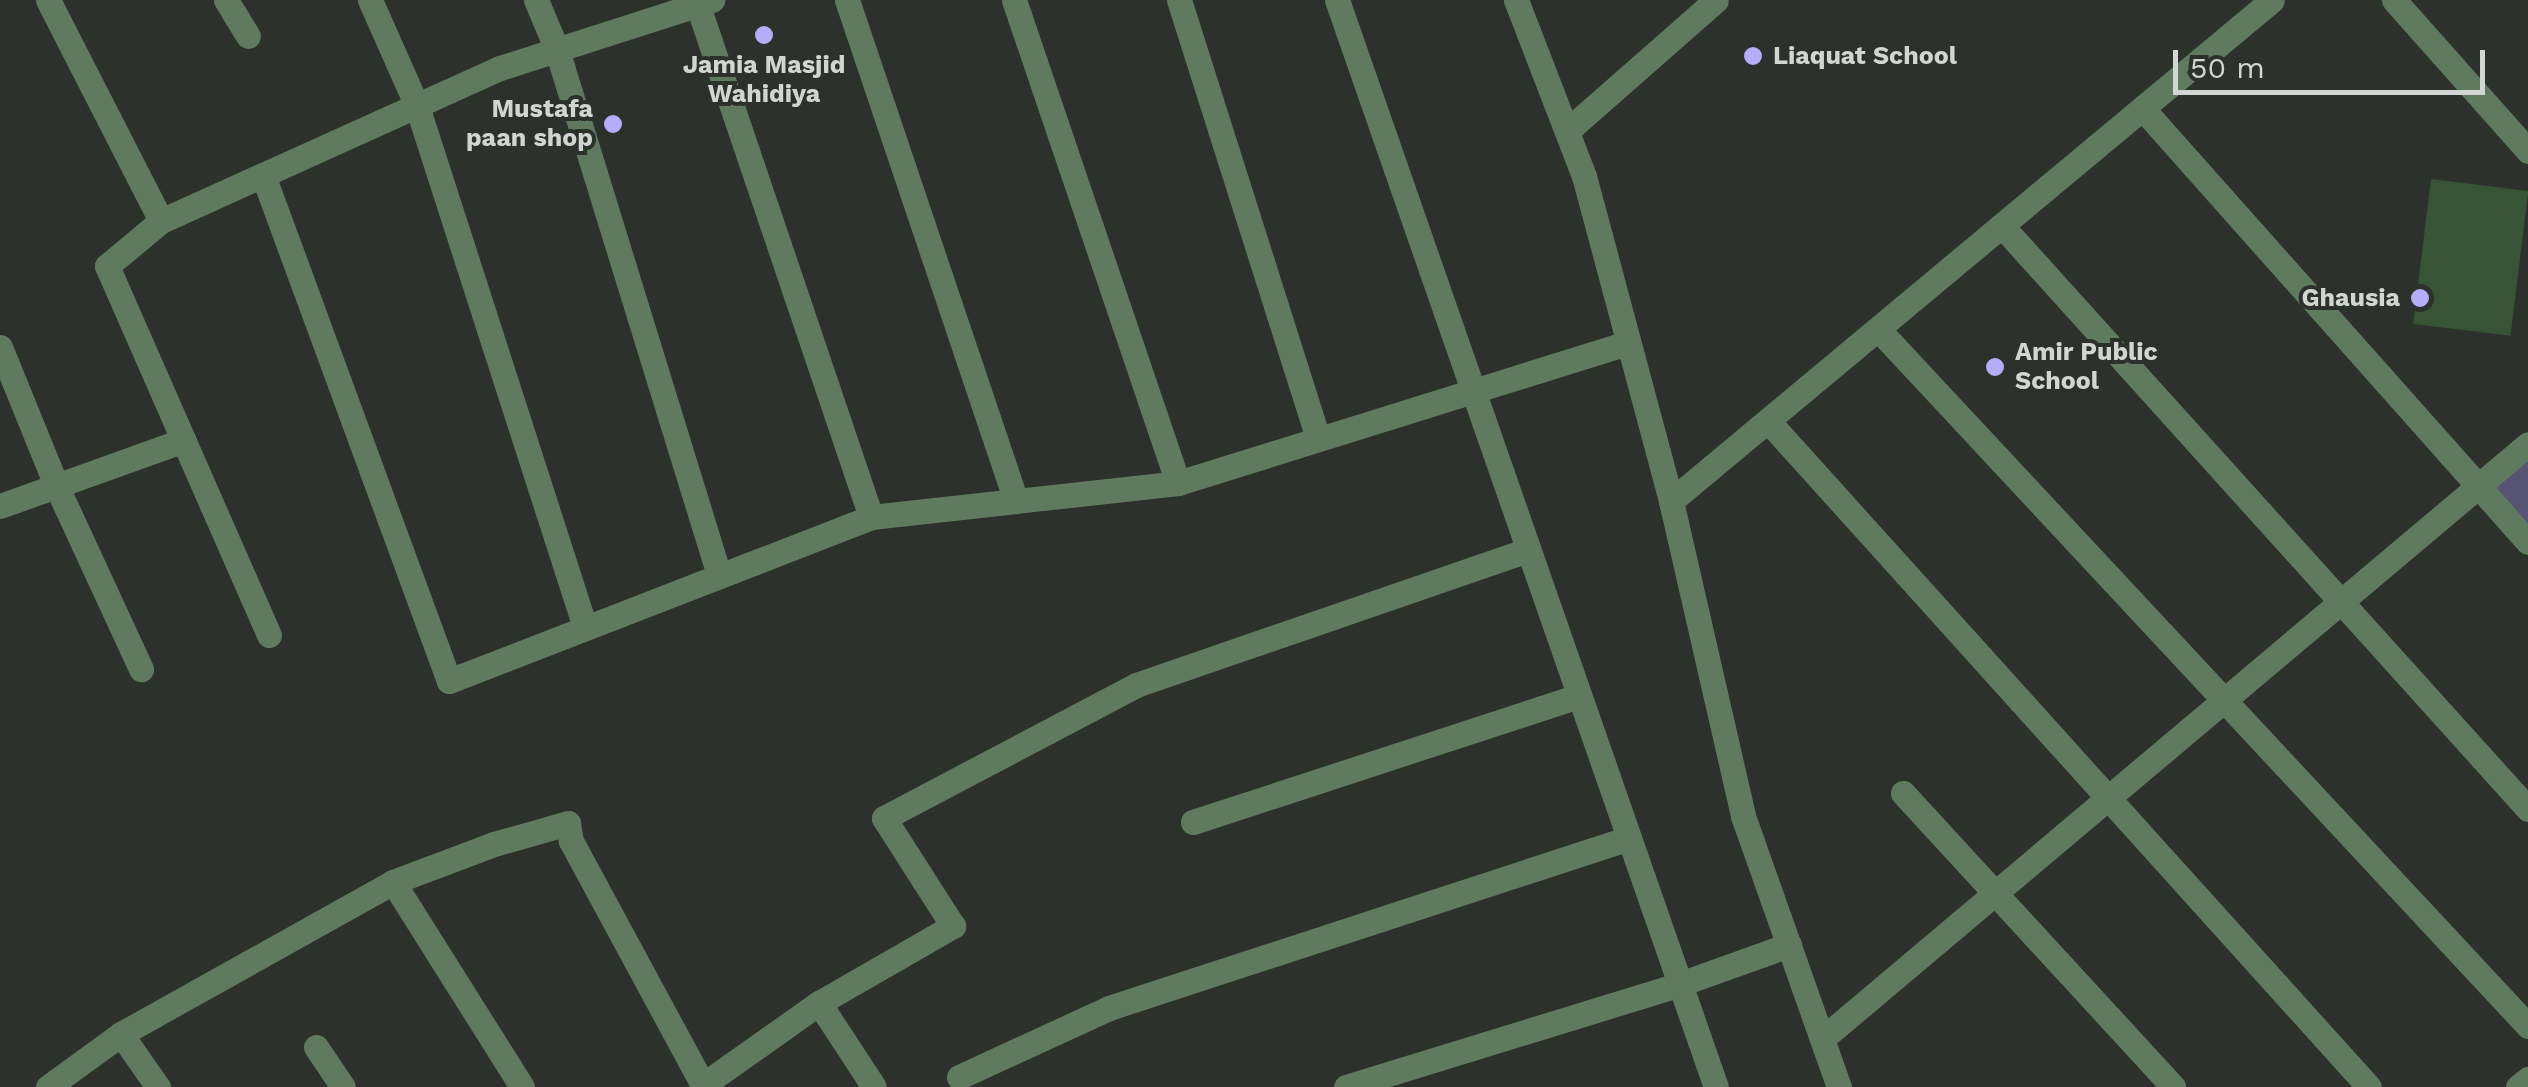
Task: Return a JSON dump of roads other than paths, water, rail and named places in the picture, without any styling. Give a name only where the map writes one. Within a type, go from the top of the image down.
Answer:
[{"type":"street","points":[[48,0],[161,220]]},
{"type":"street","points":[[226,0],[248,36]]},
{"type":"street","points":[[370,0],[417,106],[585,627]]},
{"type":"street","points":[[536,0],[558,50],[719,575]]},
{"type":"street","points":[[847,0],[1016,501]]},
{"type":"street","points":[[1014,0],[1178,483]]},
{"type":"street","points":[[1179,0],[1318,438]]},
{"type":"street","points":[[1336,0],[1716,1087]]},
{"type":"street","points":[[1516,0],[1584,176],[1671,501],[1743,816],[1840,1087]]},
{"type":"street","points":[[1567,132],[1716,0]]},
{"type":"street","points":[[1671,501],[2272,0]]},
{"type":"street","points":[[2394,0],[2528,151]]},
{"type":"street","points":[[269,635],[107,266],[161,220],[500,68],[701,2],[871,517]]},
{"type":"street","points":[[2143,109],[2528,542]]},
{"type":"street","points":[[263,175],[449,681],[871,517],[1178,483],[1628,343]]},
{"type":"street","points":[[2002,226],[2528,809]]},
{"type":"street","points":[[1878,330],[2528,1026]]},
{"type":"street","points":[[0,346],[56,486],[141,669]]},
{"type":"street","points":[[1768,421],[2369,1087]]},
{"type":"street","points":[[0,506],[184,440]]},
{"type":"street","points":[[1822,1039],[2528,444]]},
{"type":"street","points":[[48,1087],[121,1034],[394,882],[494,844],[568,823],[571,842],[704,1086],[819,1003],[952,926],[884,818],[1136,684],[1528,550]]},
{"type":"street","points":[[1193,822],[1580,696]]},
{"type":"street","points":[[1904,793],[2174,1087]]},
{"type":"street","points":[[958,1077],[1110,1008],[1629,838]]},
{"type":"street","points":[[394,882],[522,1087]]},
{"type":"street","points":[[1346,1087],[1680,984],[1789,945]]},
{"type":"street","points":[[819,1003],[874,1087]]},
{"type":"street","points":[[121,1034],[158,1087]]},
{"type":"street","points":[[316,1047],[343,1087]]},
{"type":"street","points":[[2518,1087],[2528,1079]]},
{"type":"place","name":"Jamia Masjid Wahidiya","points":[[764,35]]},
{"type":"place","name":"Liaquat School","points":[[1753,56]]},
{"type":"place","name":"Mustafa paan shop","points":[[613,124]]},
{"type":"place","name":"Ghausia","points":[[2420,298]]},
{"type":"place","name":"Amir Public School","points":[[1995,367]]}]
